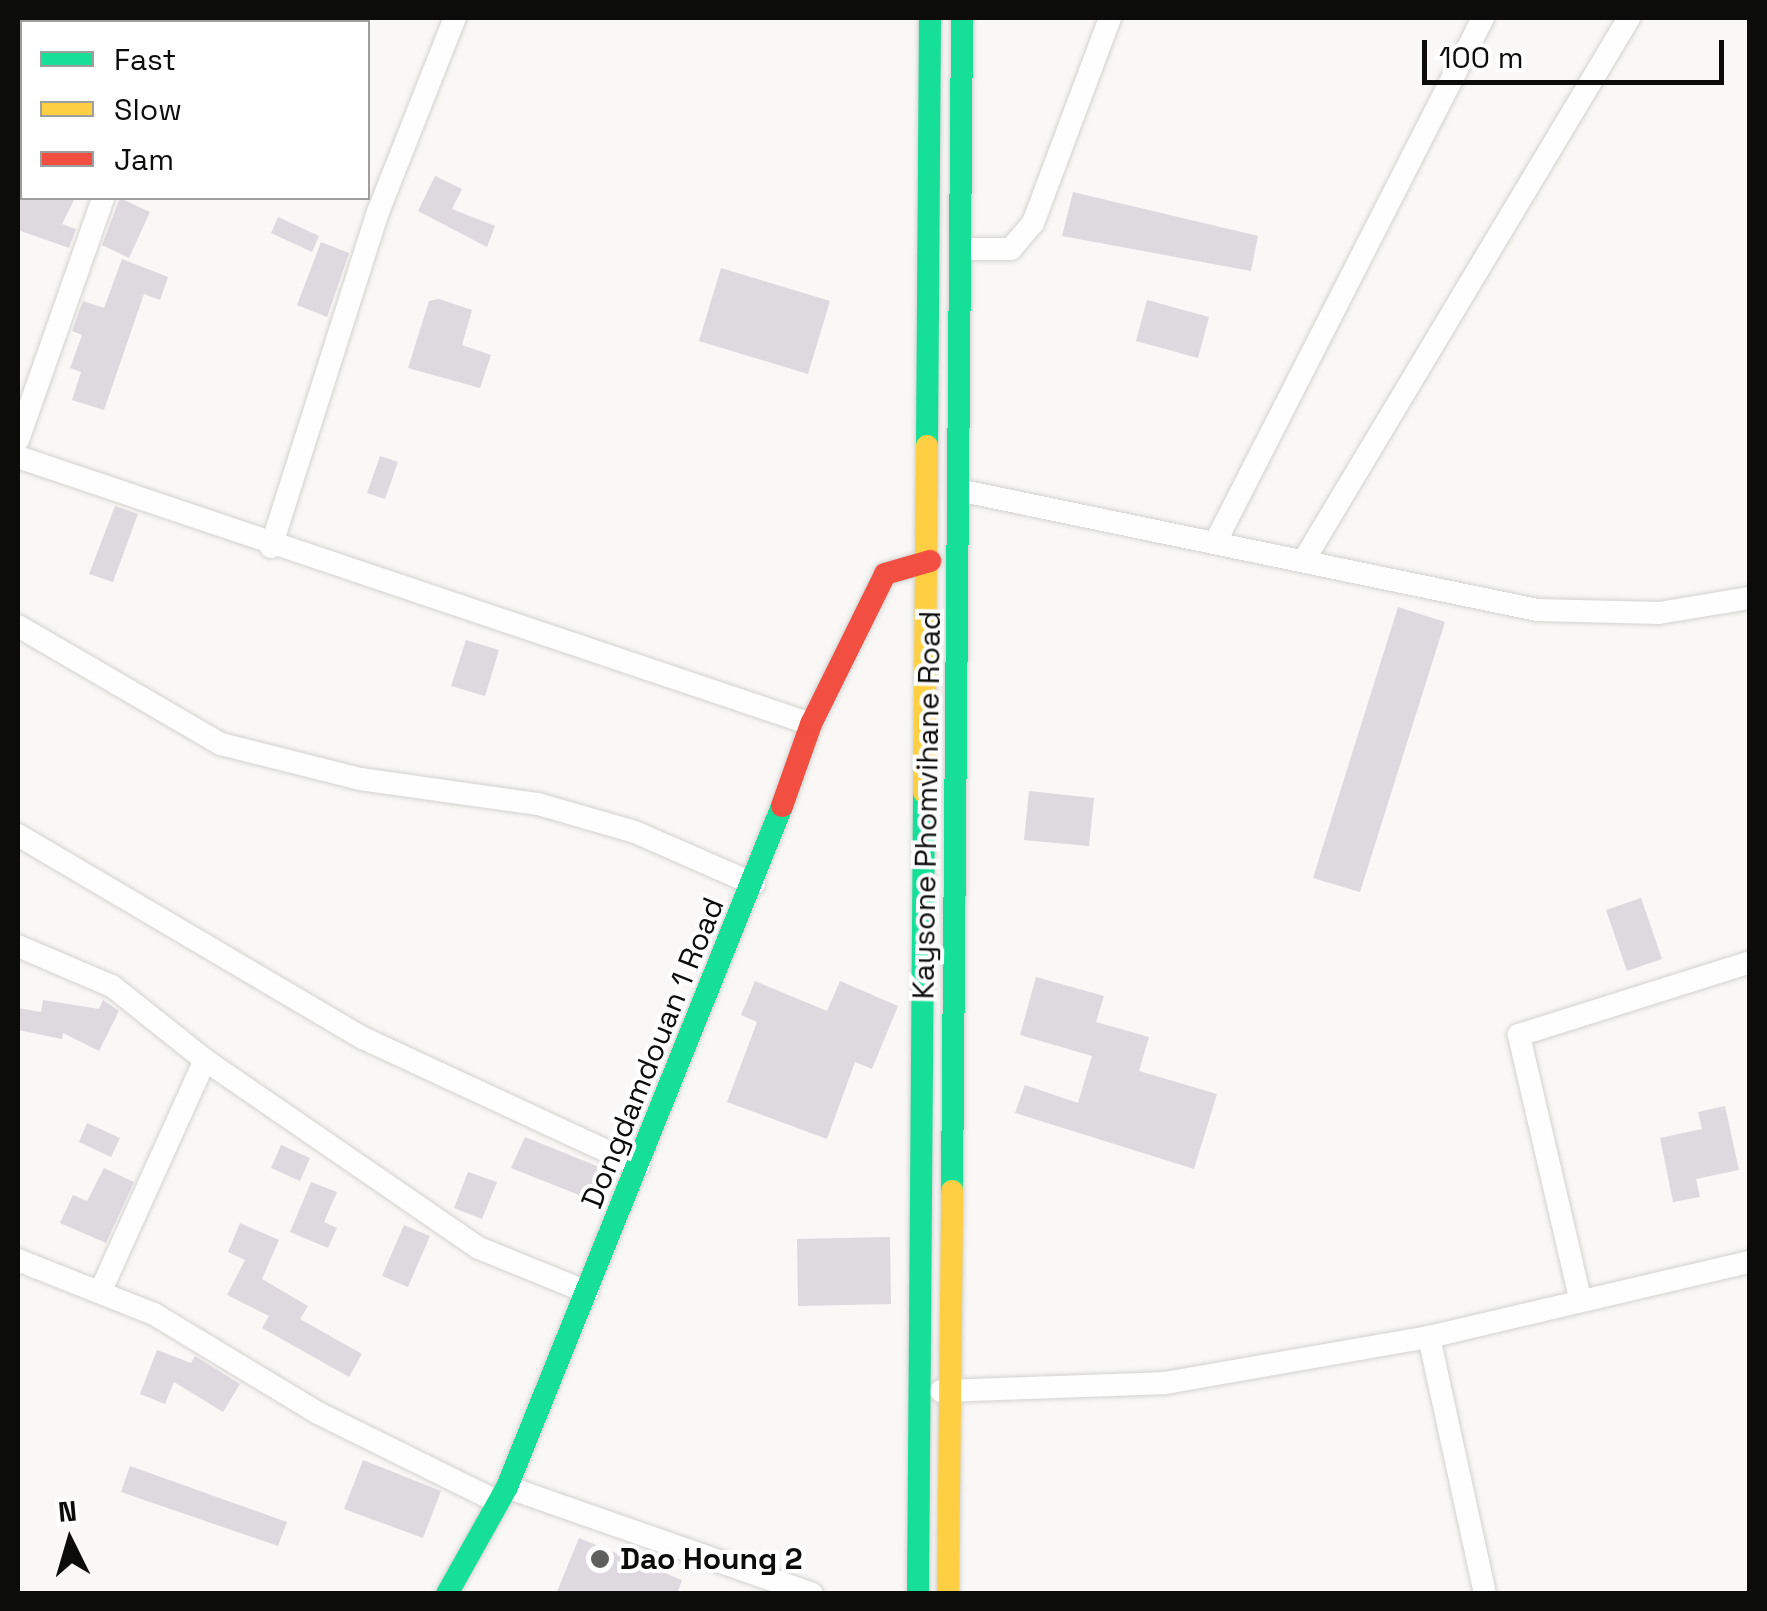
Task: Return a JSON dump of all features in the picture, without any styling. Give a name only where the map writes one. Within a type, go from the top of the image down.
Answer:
[{"type":"main road","name":"Kaysone Phomvihane Road","points":[[918,1594],[930,561],[930,18]]},
{"type":"main road","name":"Kaysone Phomvihane Road","points":[[948,1594],[963,491],[962,18]]},
{"type":"main road","name":"Dongdamdouan 1 Road","points":[[447,1594],[503,1495],[754,884],[811,724],[885,574],[930,561]]},
{"type":"street","points":[[271,547],[378,212],[455,18]]},
{"type":"street","points":[[962,249],[1011,249],[1032,223],[1110,18]]},
{"type":"street","points":[[1216,541],[1483,18]]},
{"type":"street","points":[[1304,560],[1629,18]]},
{"type":"street","points":[[18,440],[102,200]]},
{"type":"street","points":[[18,458],[271,547],[811,724]]},
{"type":"street","points":[[963,491],[1537,610],[1658,612],[1750,598]]},
{"type":"street","points":[[18,626],[221,744],[360,779],[538,804],[635,832],[754,884]]},
{"type":"street","points":[[18,835],[363,1038],[638,1166]]},
{"type":"street","points":[[18,946],[112,986],[206,1060],[479,1248],[587,1292]]},
{"type":"street","points":[[1580,1298],[1519,1035],[1750,962]]},
{"type":"street","points":[[102,1288],[206,1060]]},
{"type":"street","points":[[18,1260],[102,1288],[373,1443],[503,1495],[812,1594]]},
{"type":"street","points":[[920,1390],[1165,1383],[1429,1337],[1580,1298],[1750,1262]]},
{"type":"street","points":[[1429,1337],[1485,1594]]},
{"type":"building","points":[[435,176],[462,189],[452,209],[495,226],[487,247],[418,211]]},
{"type":"building","points":[[1073,192],[1258,236],[1251,271],[1062,236]]},
{"type":"building","points":[[18,198],[74,200],[62,224],[76,229],[69,248],[18,230]]},
{"type":"building","points":[[119,200],[150,212],[129,258],[102,245]]},
{"type":"building","points":[[278,217],[319,236],[312,252],[271,233]]},
{"type":"building","points":[[321,242],[349,253],[327,317],[297,305]]},
{"type":"building","points":[[122,259],[168,277],[160,300],[144,294],[104,410],[72,400],[81,372],[70,368],[82,335],[72,331],[83,301],[104,308]]},
{"type":"building","points":[[721,268],[830,301],[808,374],[699,341]]},
{"type":"building","points":[[439,299],[472,310],[462,345],[491,355],[480,388],[408,368],[429,301]]},
{"type":"building","points":[[1147,300],[1209,317],[1198,358],[1136,341]]},
{"type":"building","points":[[380,456],[398,462],[385,499],[367,493]]},
{"type":"building","points":[[115,506],[138,514],[113,582],[89,574]]},
{"type":"building","points":[[1398,607],[1445,622],[1360,892],[1313,878]]},
{"type":"building","points":[[466,640],[499,650],[485,696],[451,686]]},
{"type":"building","points":[[1029,791],[1094,798],[1089,846],[1024,840]]},
{"type":"building","points":[[1641,898],[1662,959],[1627,971],[1606,910]]},
{"type":"building","points":[[1036,977],[1104,996],[1096,1022],[1149,1037],[1139,1071],[1217,1094],[1194,1169],[1015,1113],[1025,1085],[1078,1103],[1092,1056],[1020,1035]]},
{"type":"building","points":[[755,981],[827,1011],[840,981],[898,1006],[872,1069],[855,1062],[827,1139],[727,1102],[757,1022],[741,1015]]},
{"type":"building","points":[[43,1000],[99,1009],[103,1000],[119,1011],[99,1051],[63,1033],[62,1039],[18,1030],[18,1008],[41,1012]]},
{"type":"building","points":[[1725,1106],[1739,1170],[1696,1179],[1700,1197],[1673,1202],[1660,1138],[1702,1129],[1698,1112]]},
{"type":"building","points":[[87,1123],[120,1138],[111,1157],[79,1142]]},
{"type":"building","points":[[525,1137],[602,1168],[589,1199],[511,1168]]},
{"type":"building","points":[[281,1145],[310,1158],[300,1181],[271,1168]]},
{"type":"building","points":[[104,1168],[134,1182],[106,1243],[60,1223],[73,1195],[87,1201]]},
{"type":"building","points":[[468,1172],[497,1182],[482,1219],[454,1208]]},
{"type":"building","points":[[311,1182],[337,1192],[324,1222],[337,1228],[328,1248],[290,1232]]},
{"type":"building","points":[[240,1223],[279,1240],[262,1279],[308,1306],[300,1319],[362,1354],[349,1377],[262,1328],[269,1316],[227,1295],[245,1260],[228,1252]]},
{"type":"building","points":[[404,1225],[430,1236],[408,1287],[382,1276]]},
{"type":"building","points":[[890,1237],[891,1304],[798,1306],[797,1239]]},
{"type":"building","points":[[157,1350],[191,1363],[195,1356],[240,1384],[223,1412],[174,1382],[165,1404],[140,1394]]},
{"type":"building","points":[[363,1460],[441,1491],[423,1538],[344,1509]]},
{"type":"building","points":[[130,1466],[287,1522],[278,1546],[121,1492]]},
{"type":"building","name":"Dao Houng 2","points":[[579,1538],[682,1580],[677,1594],[556,1594]]},
{"type":"traffic: fast","points":[[927,446],[930,18]]},
{"type":"traffic: fast","points":[[952,1191],[962,18]]},
{"type":"traffic: fast","points":[[918,1594],[924,792]]},
{"type":"traffic: fast","points":[[447,1594],[507,1487],[782,806]]},
{"type":"traffic: slow","points":[[924,792],[927,446]]},
{"type":"traffic: slow","points":[[948,1594],[952,1191]]},
{"type":"traffic: jam","points":[[782,806],[811,724],[885,574],[930,561]]},
{"type":"place","name":"Dao Houng 2","points":[[600,1559]]}]
